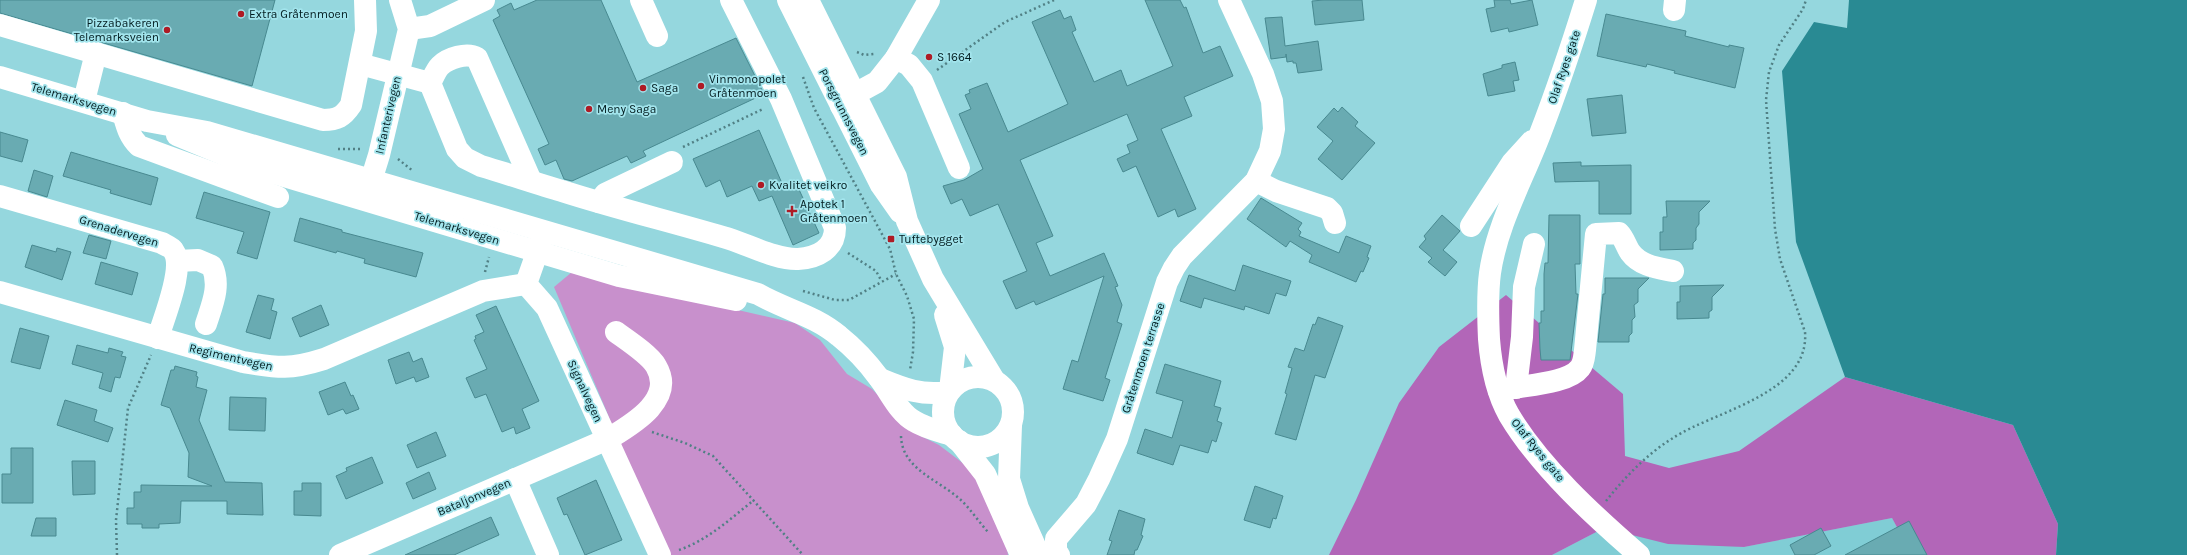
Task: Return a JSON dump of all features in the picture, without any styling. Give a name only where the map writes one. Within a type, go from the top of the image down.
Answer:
[{"type":"main road","points":[[0,25],[323,120],[335,120],[345,114],[351,105],[366,31],[365,0]]},
{"type":"main road","points":[[400,0],[409,29],[430,26],[484,0]]},
{"type":"main road","points":[[641,0],[657,36]]},
{"type":"main road","points":[[430,83],[457,149],[465,158],[481,166],[790,258],[797,259],[814,257],[826,250],[832,243],[836,237],[836,228],[781,99],[731,0]]},
{"type":"main road","name":"Porsgrunnsvegen","points":[[788,0],[848,100]]},
{"type":"main road","name":"Porsgrunnsvegen","points":[[808,0],[881,185],[907,221],[934,279],[994,380],[1003,386],[1013,404],[1010,479],[1018,508],[1052,554]]},
{"type":"main road","points":[[848,100],[877,82],[886,55],[929,0]]},
{"type":"main road","name":"Gråtenmoen terrasse","points":[[1052,554],[1056,539],[1086,504],[1117,438],[1167,282],[1174,268],[1182,256],[1256,181],[1270,151],[1274,129],[1272,101],[1263,74],[1229,0]]},
{"type":"main road","name":"Olaf Ryes gate","points":[[1586,0],[1540,134],[1510,206],[1490,272],[1488,298],[1490,359],[1507,389],[1509,414],[1524,437],[1596,518],[1639,555]]},
{"type":"main road","name":"Infanterivegen","points":[[365,200],[379,155],[409,29]]},
{"type":"main road","points":[[84,101],[96,53]]},
{"type":"main road","points":[[430,83],[440,66],[459,57],[473,55],[477,58],[531,181]]},
{"type":"main road","points":[[886,55],[909,65],[922,81],[959,168]]},
{"type":"main road","points":[[360,64],[430,83]]},
{"type":"main road","name":"Telemarksvegen","points":[[0,77],[148,121],[243,163],[619,276],[757,304],[776,304]]},
{"type":"main road","points":[[123,113],[131,139],[139,146],[278,197]]},
{"type":"main road","name":"Telemarksvegen","points":[[148,121],[207,132],[545,230],[758,294],[776,304],[802,312],[823,324],[840,337],[880,379],[896,403],[913,421],[955,438]]},
{"type":"main road","points":[[1471,226],[1512,162],[1526,145],[1540,134]]},
{"type":"main road","points":[[599,202],[605,194],[672,162]]},
{"type":"main road","points":[[222,176],[243,163]]},
{"type":"main road","points":[[1256,181],[1276,191],[1327,208],[1332,213],[1335,222]]},
{"type":"main road","name":"Grenadervegen","points":[[0,196],[162,243],[173,250],[177,261]]},
{"type":"main road","points":[[526,284],[545,230]]},
{"type":"main road","points":[[1534,244],[1524,287],[1522,338],[1507,389],[1568,376],[1575,373],[1584,361],[1596,234],[1619,233],[1630,252],[1639,260],[1654,267],[1673,271]]},
{"type":"main road","points":[[158,338],[176,276],[177,261],[198,260],[212,266],[216,275],[217,287],[206,324]]},
{"type":"main road","name":"Porsgrunnsvegen","points":[[934,279],[955,347],[950,391],[943,407],[943,416],[955,438],[985,474],[1021,555]]},
{"type":"main road","name":"Regimentvegen","points":[[0,292],[243,362],[276,368],[297,367],[324,359],[484,291],[526,284]]},
{"type":"main road","name":"Signalvegen","points":[[526,284],[547,308],[608,439],[668,553]]},
{"type":"main road","name":"Bataljonvegen","points":[[340,555],[608,439],[632,425],[648,413],[657,397],[660,376],[655,365],[616,332]]},
{"type":"main road","points":[[950,391],[957,383],[973,377],[984,377],[994,380]]},
{"type":"main road","name":"Telemarksvegen","points":[[880,379],[903,389],[930,395],[950,391]]},
{"type":"main road","points":[[955,438],[979,447],[989,445],[998,441],[1011,425]]},
{"type":"main road","points":[[515,479],[548,555]]},
{"type":"path","points":[[922,81],[1005,22],[1054,0]]},
{"type":"path","points":[[1596,518],[1613,492],[1659,448],[1683,432],[1776,386],[1792,372],[1803,355],[1806,342],[1805,332],[1780,259],[1775,229],[1766,100],[1769,72],[1779,45],[1803,9],[1806,0]]},
{"type":"path","points":[[855,52],[864,55],[886,55]]},
{"type":"path","points":[[672,162],[675,150],[753,116],[781,99]]},
{"type":"path","points":[[832,243],[871,267],[882,280]]},
{"type":"path","points":[[484,291],[483,278],[490,252]]},
{"type":"path","points":[[896,274],[914,319],[914,352],[910,372]]},
{"type":"path","points":[[117,555],[116,520],[128,408],[158,338]]},
{"type":"path","points":[[632,425],[685,443],[713,456],[754,499],[803,555]]},
{"type":"path","points":[[901,431],[901,444],[906,456],[914,466],[962,501],[991,535]]},
{"type":"path","points":[[668,553],[693,545],[706,537],[754,499]]},
{"type":"shaded area","points":[[1849,0],[2187,0],[2187,555],[2056,555],[2058,524],[2013,425],[1845,377],[1796,242],[1782,71],[1814,22],[1847,28]]},
{"type":"shaded area","points":[[572,272],[795,323],[820,340],[847,374],[872,389],[915,433],[939,445],[972,470],[1006,537],[1008,555],[660,555],[606,410],[554,287]]},
{"type":"shaded area","points":[[1506,295],[1623,394],[1625,456],[1669,468],[1739,451],[1845,377],[2013,425],[2058,524],[2056,555],[1912,555],[1892,518],[1744,547],[1668,544],[1604,528],[1552,555],[1329,555],[1356,500],[1399,403],[1439,347]]},
{"type":"shaded area","points":[[1892,518],[1912,555],[1552,555],[1604,528],[1744,547]]},
{"type":"building","points":[[0,0],[275,0],[252,86],[0,13]]},
{"type":"building","name":"Saga","points":[[537,0],[601,0],[637,82],[736,38],[764,94],[643,151],[646,156],[631,163],[627,156],[572,181],[564,179],[556,160],[545,165],[538,149],[549,144],[493,20],[500,16],[497,10],[511,3],[514,10]]},
{"type":"building","points":[[1145,0],[1180,0],[1184,8],[1186,7],[1203,53],[1220,46],[1233,76],[1184,97],[1192,116],[1161,129],[1196,209],[1178,217],[1175,209],[1158,217],[1136,166],[1123,172],[1117,159],[1130,153],[1127,145],[1138,140],[1127,114],[1020,160],[1053,236],[1036,243],[1050,276],[1104,253],[1118,286],[1115,287],[1122,305],[1117,322],[1122,324],[1105,378],[1110,380],[1103,401],[1063,389],[1072,360],[1078,362],[1104,276],[1036,305],[1034,301],[1016,309],[1003,281],[1027,271],[998,204],[970,216],[962,199],[951,204],[943,186],[964,180],[983,169],[959,114],[971,109],[965,95],[970,93],[969,90],[987,83],[1008,132],[1068,104],[1032,22],[1060,10],[1064,19],[1071,16],[1076,30],[1072,32],[1094,82],[1121,70],[1127,86],[1173,66]]},
{"type":"building","points":[[1362,0],[1364,20],[1315,25],[1312,1]]},
{"type":"building","points":[[1494,0],[1510,0],[1511,4],[1532,0],[1538,25],[1509,32],[1508,28],[1491,32],[1486,9],[1495,7]]},
{"type":"building","points":[[1606,14],[1686,31],[1685,36],[1729,47],[1729,45],[1744,48],[1735,88],[1674,73],[1675,71],[1647,64],[1646,67],[1597,56]]},
{"type":"building","points":[[1282,17],[1285,46],[1318,41],[1322,70],[1298,73],[1296,63],[1293,63],[1293,61],[1287,62],[1286,54],[1286,57],[1271,59],[1265,18]]},
{"type":"building","points":[[1515,62],[1519,80],[1513,81],[1515,91],[1488,96],[1483,74],[1502,68],[1502,65]]},
{"type":"building","points":[[1622,95],[1626,133],[1592,136],[1587,99]]},
{"type":"building","points":[[1342,107],[1358,122],[1355,126],[1375,143],[1342,180],[1318,159],[1333,141],[1317,127],[1334,108],[1338,112]]},
{"type":"building","points":[[759,130],[784,188],[796,183],[819,233],[793,245],[772,196],[759,201],[752,186],[727,197],[720,180],[706,187],[693,159]]},
{"type":"building","points":[[0,132],[28,140],[22,162],[0,156]]},
{"type":"building","points":[[71,152],[158,178],[151,205],[110,193],[111,190],[63,176]]},
{"type":"building","points":[[1581,162],[1581,166],[1631,165],[1631,214],[1599,214],[1599,181],[1555,182],[1553,163]]},
{"type":"building","points":[[34,170],[53,176],[47,197],[28,191]]},
{"type":"building","points":[[204,192],[270,212],[257,259],[237,253],[244,232],[196,218]]},
{"type":"building","points":[[1261,198],[1302,223],[1298,229],[1301,232],[1299,236],[1339,253],[1346,236],[1371,246],[1367,257],[1369,258],[1363,272],[1361,271],[1356,282],[1309,262],[1312,255],[1290,241],[1286,247],[1247,219]]},
{"type":"building","points":[[1666,201],[1710,201],[1699,212],[1699,224],[1696,228],[1696,240],[1693,243],[1693,249],[1660,250],[1660,232],[1663,232],[1663,217],[1667,217]]},
{"type":"building","points":[[1442,215],[1460,231],[1443,250],[1457,262],[1445,276],[1428,262],[1432,258],[1419,247],[1426,239],[1424,236]]},
{"type":"building","points":[[1549,215],[1580,215],[1580,264],[1575,264],[1576,294],[1578,294],[1570,360],[1541,360],[1539,323],[1541,323],[1541,311],[1544,311],[1544,274],[1545,263],[1548,263]]},
{"type":"building","points":[[300,218],[342,230],[342,232],[423,253],[416,277],[364,263],[365,259],[337,251],[336,253],[294,241]]},
{"type":"building","points":[[89,235],[111,241],[106,259],[83,253]]},
{"type":"building","points":[[32,245],[56,252],[57,248],[71,252],[62,280],[25,267]]},
{"type":"building","points":[[101,262],[138,273],[132,295],[95,284]]},
{"type":"building","points":[[1243,265],[1291,281],[1286,296],[1276,293],[1269,314],[1245,306],[1244,310],[1204,298],[1201,308],[1180,301],[1189,275],[1235,291]]},
{"type":"building","points":[[1605,278],[1649,278],[1638,289],[1638,302],[1634,305],[1635,317],[1632,320],[1632,333],[1629,336],[1629,342],[1598,342],[1603,294],[1605,294]]},
{"type":"building","points":[[1724,285],[1712,297],[1712,310],[1709,312],[1709,318],[1677,319],[1677,302],[1680,302],[1680,286]]},
{"type":"building","points":[[258,295],[274,299],[271,310],[277,312],[270,339],[246,332]]},
{"type":"building","points":[[321,305],[329,325],[300,337],[292,318]]},
{"type":"building","points":[[496,306],[539,401],[522,409],[530,428],[516,434],[514,427],[502,432],[486,394],[475,398],[466,378],[487,369],[474,340],[476,339],[475,336],[484,332],[476,315]]},
{"type":"building","points":[[1318,317],[1343,326],[1325,378],[1315,375],[1296,440],[1275,434],[1287,394],[1285,393],[1292,368],[1288,367],[1295,348],[1304,351],[1313,324],[1315,325]]},
{"type":"building","points":[[20,328],[49,336],[40,369],[11,362]]},
{"type":"building","points":[[77,345],[108,353],[109,348],[123,352],[121,356],[126,357],[120,378],[115,377],[111,392],[99,388],[103,373],[72,364]]},
{"type":"building","points":[[409,352],[413,362],[422,358],[429,377],[416,382],[414,377],[396,384],[388,360]]},
{"type":"building","points":[[1165,364],[1221,381],[1214,406],[1221,408],[1217,421],[1222,423],[1216,442],[1212,440],[1208,453],[1180,445],[1173,465],[1137,453],[1145,429],[1172,438],[1183,401],[1156,393]]},
{"type":"building","points":[[175,366],[197,372],[196,376],[198,377],[196,387],[207,390],[199,420],[225,482],[262,483],[263,515],[227,514],[227,501],[181,501],[180,523],[159,524],[159,528],[142,528],[142,524],[127,524],[127,508],[134,508],[134,492],[141,492],[141,485],[212,486],[188,477],[189,453],[170,408],[161,405],[171,370],[174,370]]},
{"type":"building","points":[[345,382],[359,409],[346,414],[343,409],[328,415],[319,392]]},
{"type":"building","points":[[230,397],[266,398],[265,431],[229,430]]},
{"type":"building","points":[[65,400],[97,410],[94,421],[113,428],[108,442],[57,425]]},
{"type":"building","points":[[436,432],[446,456],[417,468],[407,445]]},
{"type":"building","points":[[11,448],[33,448],[33,503],[2,503],[2,474],[11,474]]},
{"type":"building","points":[[372,457],[383,483],[346,499],[336,476],[347,471],[346,468]]},
{"type":"building","points":[[72,461],[95,461],[95,494],[73,495]]},
{"type":"building","points":[[429,472],[436,489],[413,499],[406,483]]},
{"type":"building","points":[[596,480],[622,540],[585,555],[567,514],[564,515],[557,498]]},
{"type":"building","points":[[302,483],[321,483],[321,516],[294,515],[294,491],[302,491]]},
{"type":"building","points":[[1255,486],[1283,496],[1276,519],[1273,518],[1270,528],[1244,520]]},
{"type":"building","points":[[1119,510],[1145,519],[1141,535],[1143,536],[1137,550],[1135,550],[1134,555],[1107,555],[1112,541],[1109,540]]},
{"type":"building","points":[[491,517],[499,535],[454,555],[405,555]]},
{"type":"building","points":[[36,518],[56,518],[56,536],[31,536]]},
{"type":"building","points":[[1909,521],[1927,555],[1845,555]]},
{"type":"building","points":[[1821,528],[1831,546],[1814,555],[1795,555],[1790,545]]},
{"type":"place","name":"Extra Gråtenmoen","points":[[241,14]]},
{"type":"place","name":"Pizzabakeren Telemarksveien","points":[[167,30]]},
{"type":"place","name":"S 1664","points":[[929,57]]},
{"type":"place","name":"Vinmonopolet Gråtenmoen","points":[[701,86]]},
{"type":"place","name":"Saga","points":[[643,88]]},
{"type":"place","name":"Meny Saga","points":[[589,109]]},
{"type":"place","name":"Kvalitet veikro","points":[[761,185]]},
{"type":"place","name":"Apotek 1 Gråtenmoen","points":[[792,211]]},
{"type":"place","name":"Tuftebygget","points":[[891,239]]}]
